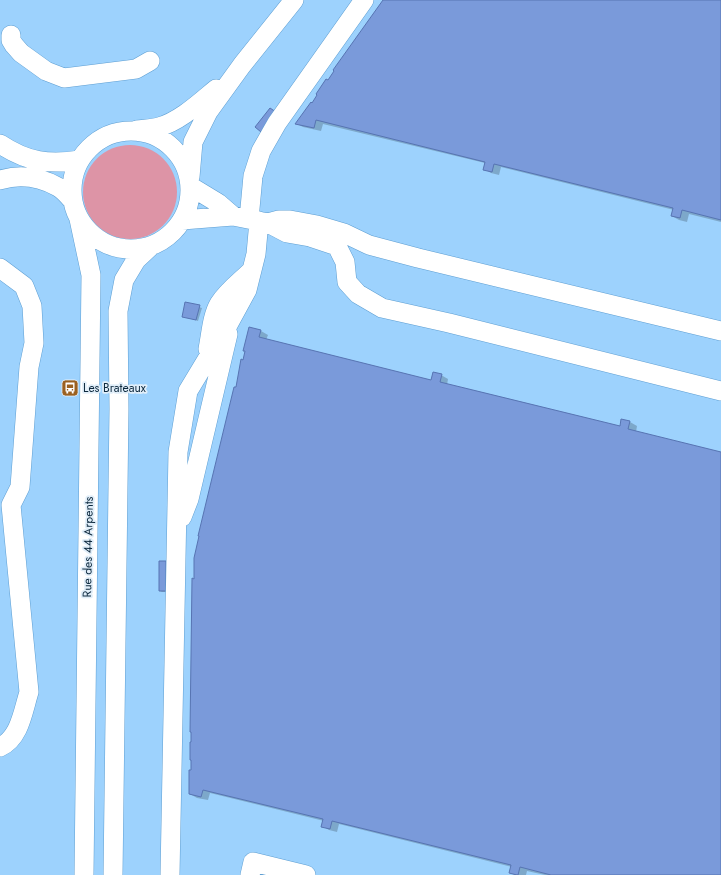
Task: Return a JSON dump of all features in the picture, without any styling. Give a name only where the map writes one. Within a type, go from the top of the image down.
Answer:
[{"type":"street","name":"Rue des 44 Arpents","points":[[113,875],[119,408],[118,311],[124,280],[136,260],[151,246],[169,236],[182,220],[188,204],[193,142],[208,112],[294,0]]},
{"type":"street","points":[[170,875],[178,452],[182,420],[188,392],[247,290],[256,254],[252,220],[253,176],[261,151],[277,123],[364,0]]},
{"type":"street","points":[[11,35],[11,40],[14,45],[22,53],[46,71],[64,78],[136,69],[150,61]]},
{"type":"street","name":"Rue des 44 Arpents","points":[[84,875],[91,275],[79,220],[72,200],[74,173],[80,160],[94,144],[112,134],[159,127],[175,120],[199,103],[242,66]]},
{"type":"street","name":"Rue des 44 Arpents","points":[[132,131],[152,135],[170,146],[182,162],[190,183]]},
{"type":"street","points":[[0,144],[14,153],[43,162],[60,163],[80,160]]},
{"type":"street","points":[[0,180],[22,176],[37,178],[60,188],[72,200]]},
{"type":"street","points":[[190,183],[218,203],[252,220],[287,233],[310,237],[337,246],[345,262],[347,282],[358,294],[382,308],[449,323],[721,391]]},
{"type":"street","name":"Rue des 44 Arpents","points":[[79,220],[92,235],[110,246],[130,250],[151,246]]},
{"type":"street","points":[[182,220],[290,220],[317,225],[344,233],[369,245],[721,331]]},
{"type":"street","points":[[0,268],[24,286],[32,306],[34,343],[28,367],[20,487],[11,505],[28,692],[21,720],[12,739],[0,747]]},
{"type":"street","points":[[206,362],[214,318],[219,305],[226,295],[253,269]]},
{"type":"street","points":[[177,531],[188,500],[227,344],[229,323]]},
{"type":"street","points":[[250,875],[253,862],[306,875]]},
{"type":"shaded area","points":[[130,145],[148,149],[163,159],[173,174],[177,192],[173,210],[163,225],[148,235],[130,239],[112,235],[97,225],[87,210],[83,192],[87,174],[97,159],[112,149]]},
{"type":"building","points":[[383,0],[721,0],[721,220],[682,210],[680,218],[671,216],[673,208],[494,164],[492,172],[483,170],[485,162],[316,120],[314,128],[295,124],[311,102],[312,103],[326,79],[328,80],[334,71],[333,70]]},
{"type":"building","points":[[270,108],[276,112],[261,132],[255,127]]},
{"type":"building","points":[[185,302],[200,305],[196,320],[182,317]]},
{"type":"building","points":[[249,327],[261,330],[259,337],[431,380],[433,372],[442,374],[440,382],[620,426],[621,419],[630,421],[628,429],[721,452],[721,875],[551,875],[520,867],[517,875],[509,873],[511,865],[332,821],[330,829],[321,827],[323,819],[203,790],[201,797],[189,794],[189,770],[191,770],[192,578],[194,579],[194,558],[234,387],[236,387],[241,359],[243,360],[245,351],[243,351]]},
{"type":"building","points":[[159,561],[166,561],[166,591],[159,591]]},
{"type":"place","name":"Les Brateaux","points":[[70,388]]}]
